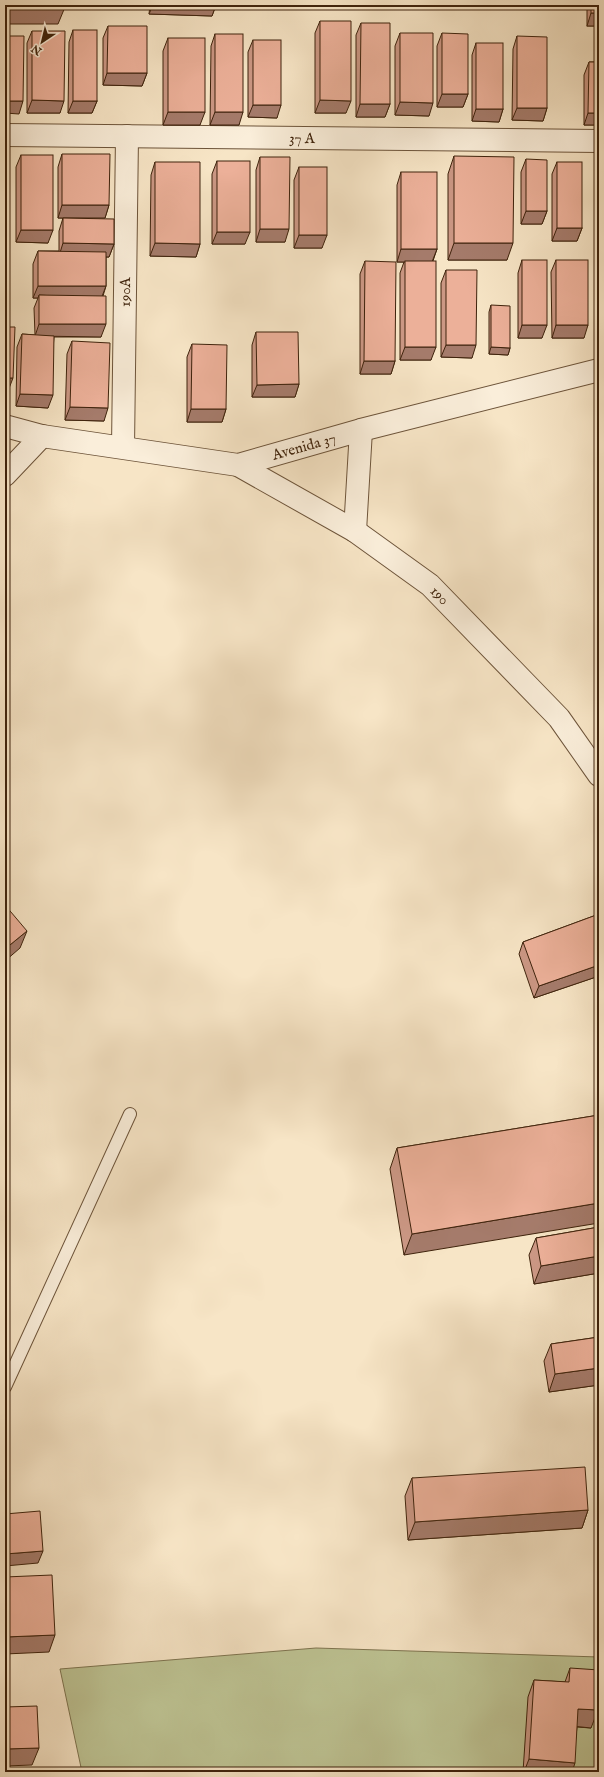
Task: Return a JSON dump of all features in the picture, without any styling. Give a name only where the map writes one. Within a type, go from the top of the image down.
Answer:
[{"type":"street","name":"37 A","points":[[5,135],[599,141]]},
{"type":"street","name":"190A","points":[[123,448],[127,136]]},
{"type":"street","name":"Avenida 37","points":[[5,426],[42,436],[238,465],[361,430],[599,370]]},
{"type":"street","points":[[355,531],[361,430]]},
{"type":"street","points":[[5,475],[42,436]]},
{"type":"street","name":"190","points":[[238,465],[355,531],[430,585],[559,718],[599,775]]},
{"type":"lane","points":[[5,1387],[130,1114]]},
{"type":"green space","points":[[316,1648],[599,1657],[599,1772],[82,1772],[60,1669]]},
{"type":"building","points":[[65,5],[65,7],[5,6]]},
{"type":"building","points":[[591,5],[599,5],[599,13],[591,13]]},
{"type":"building","points":[[320,21],[351,21],[351,101],[320,100]]},
{"type":"building","points":[[361,23],[390,23],[390,104],[360,104]]},
{"type":"building","points":[[108,26],[147,26],[147,73],[107,73]]},
{"type":"building","points":[[73,30],[97,30],[97,101],[73,101]]},
{"type":"building","points":[[32,31],[65,31],[64,101],[32,100]]},
{"type":"building","points":[[400,33],[433,33],[433,103],[400,102]]},
{"type":"building","points":[[442,33],[468,34],[468,94],[442,94]]},
{"type":"building","points":[[215,34],[243,34],[243,112],[215,112]]},
{"type":"building","points":[[5,36],[24,36],[23,101],[5,101]]},
{"type":"building","points":[[517,36],[547,37],[547,108],[517,108]]},
{"type":"building","points":[[168,38],[205,38],[205,112],[168,112]]},
{"type":"building","points":[[253,40],[281,40],[281,105],[253,105]]},
{"type":"building","points":[[476,43],[503,43],[503,109],[476,109]]},
{"type":"building","points":[[589,62],[599,62],[599,113],[588,113]]},
{"type":"building","points":[[5,150],[7,150],[7,198],[5,198]]},
{"type":"building","points":[[62,154],[110,154],[109,205],[62,205]]},
{"type":"building","points":[[21,155],[53,155],[53,230],[21,230]]},
{"type":"building","points":[[454,156],[514,157],[513,243],[454,243]]},
{"type":"building","points":[[260,157],[290,157],[289,229],[260,229]]},
{"type":"building","points":[[526,159],[547,160],[547,211],[526,211]]},
{"type":"building","points":[[217,161],[250,161],[250,232],[217,232]]},
{"type":"building","points":[[155,162],[200,162],[200,244],[155,243]]},
{"type":"building","points":[[557,162],[582,162],[582,228],[557,228]]},
{"type":"building","points":[[299,167],[327,167],[327,235],[299,235]]},
{"type":"building","points":[[401,172],[437,172],[437,249],[401,249]]},
{"type":"building","points":[[63,218],[114,219],[114,244],[63,243]]},
{"type":"building","points":[[38,251],[106,252],[106,286],[38,286]]},
{"type":"building","points":[[522,260],[547,260],[547,325],[522,325]]},
{"type":"building","points":[[556,260],[588,260],[588,325],[556,325]]},
{"type":"building","points":[[365,261],[396,262],[395,361],[364,361]]},
{"type":"building","points":[[405,261],[436,261],[436,347],[405,347]]},
{"type":"building","points":[[446,270],[477,270],[476,345],[446,345]]},
{"type":"building","points":[[5,279],[7,279],[8,309],[5,309]]},
{"type":"building","points":[[39,295],[106,296],[106,324],[39,324]]},
{"type":"building","points":[[491,305],[510,306],[510,348],[491,347]]},
{"type":"building","points":[[5,327],[15,327],[13,378],[5,378]]},
{"type":"building","points":[[256,332],[298,332],[299,384],[257,385]]},
{"type":"building","points":[[22,334],[54,336],[53,395],[20,394]]},
{"type":"building","points":[[72,341],[110,343],[108,408],[70,407]]},
{"type":"building","points":[[192,344],[227,345],[226,409],[191,409]]},
{"type":"building","points":[[5,905],[27,931],[5,949]]},
{"type":"building","points":[[599,914],[599,965],[539,986],[523,942]]},
{"type":"building","points":[[599,1115],[599,1203],[412,1234],[397,1148]]},
{"type":"building","points":[[599,1227],[599,1256],[541,1266],[536,1238]]},
{"type":"building","points":[[599,1337],[599,1368],[555,1374],[551,1344]]},
{"type":"building","points":[[585,1467],[588,1510],[415,1522],[412,1478]]},
{"type":"building","points":[[40,1511],[43,1551],[5,1554],[5,1514]]},
{"type":"building","points":[[52,1575],[55,1635],[5,1637],[5,1577]]},
{"type":"building","points":[[570,1668],[599,1670],[598,1710],[578,1709],[575,1763],[529,1759],[534,1680],[569,1682]]},
{"type":"building","points":[[37,1706],[39,1748],[5,1749],[5,1707]]}]
